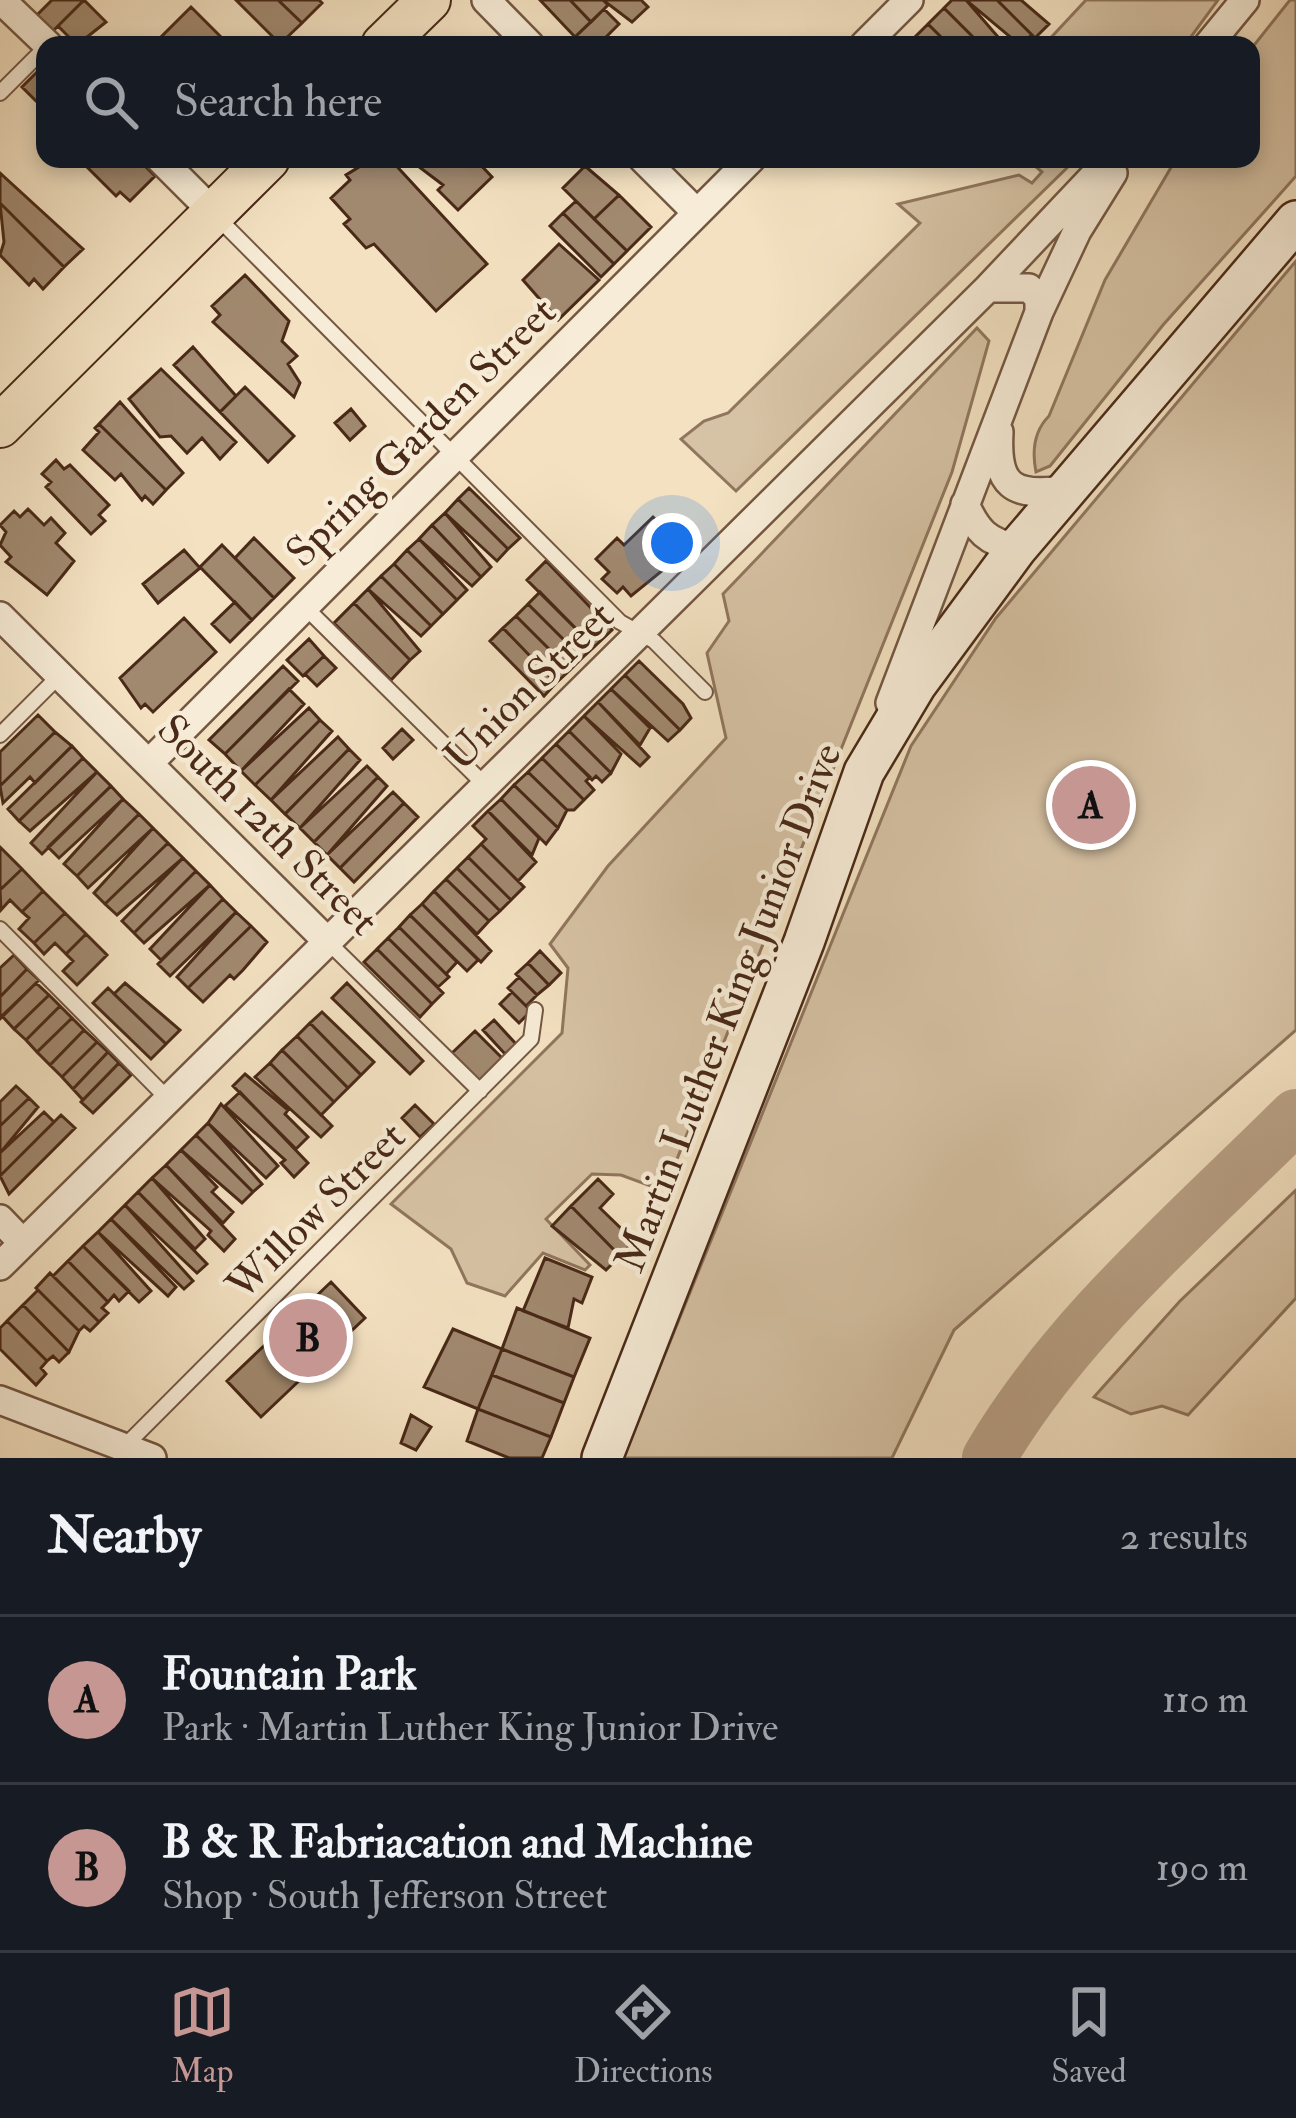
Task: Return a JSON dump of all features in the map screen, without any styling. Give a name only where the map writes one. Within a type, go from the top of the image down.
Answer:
[{"type":"main road","points":[[392,36],[429,0]]},
{"type":"main road","points":[[0,426],[259,168]]},
{"type":"main road","name":"Martin Luther King Junior Drive","points":[[602,1458],[804,942],[864,772],[916,685],[1017,548],[1296,221]]},
{"type":"street","points":[[1,0],[36,36]]},
{"type":"street","points":[[485,0],[521,36]]},
{"type":"street","points":[[873,36],[909,0]]},
{"type":"street","points":[[1215,36],[1245,0]]},
{"type":"street","points":[[169,168],[214,213]]},
{"type":"street","points":[[652,168],[697,213]]},
{"type":"street","name":"Spring Garden Street","points":[[148,763],[742,168]]},
{"type":"street","name":"Union Street","points":[[0,1266],[988,288],[1101,168]]},
{"type":"street","points":[[864,772],[1039,312],[1077,231],[1116,168]]},
{"type":"street","points":[[988,288],[1028,287],[1039,298],[1039,312]]},
{"type":"street","points":[[1000,416],[1001,473],[1014,488],[1032,494],[1064,490]]},
{"type":"street","points":[[965,503],[976,529],[992,543],[1017,548]]},
{"type":"street","name":"South 12th Street","points":[[0,616],[328,941]]},
{"type":"street","points":[[0,1220],[23,1243]]},
{"type":"street","points":[[0,1400],[152,1458]]},
{"type":"lane","points":[[0,93],[36,56]]},
{"type":"lane","points":[[214,213],[455,456],[639,635],[654,641],[705,692]]},
{"type":"lane","points":[[305,607],[485,786]]},
{"type":"lane","points":[[0,735],[60,675]]},
{"type":"lane","points":[[0,929],[168,1099]]},
{"type":"lane","name":"South 12th Street","points":[[328,941],[480,1091]]},
{"type":"lane","name":"Willow Street","points":[[124,1447],[531,1039],[536,1010]]},
{"type":"shaded area","points":[[1086,0],[1218,0],[1192,36],[1052,36]]},
{"type":"shaded area","points":[[1290,0],[1296,0],[1296,176],[1163,325],[1050,466],[1036,472],[1037,435],[1105,280],[1171,168],[1260,168],[1260,38]]},
{"type":"shaded area","points":[[1037,168],[1067,168],[736,491],[681,439],[704,421],[728,413],[920,223],[898,204],[1019,175],[1032,183],[1042,172]]},
{"type":"shaded area","points":[[1296,261],[1296,1030],[954,1330],[892,1458],[623,1458],[911,746],[996,618]]},
{"type":"shaded area","points":[[977,328],[989,341],[952,472],[667,1184],[656,1188],[621,1175],[592,1174],[546,1219],[590,1265],[585,1270],[543,1253],[505,1296],[467,1283],[451,1249],[391,1204],[562,1033],[568,968],[550,944],[608,866],[726,738],[707,653],[729,621],[723,594]]},
{"type":"shaded area","points":[[1296,1190],[1296,1298],[1188,1415],[1162,1406],[1131,1414],[1094,1397],[1180,1301]]},
{"type":"building","points":[[52,0],[84,0],[53,31],[37,15]]},
{"type":"building","points":[[84,0],[106,22],[88,36],[68,36],[58,26]]},
{"type":"building","points":[[236,0],[278,0],[302,23],[288,36],[272,36]]},
{"type":"building","points":[[278,0],[319,0],[322,3],[302,23]]},
{"type":"building","points":[[540,0],[570,0],[591,22],[574,36]]},
{"type":"building","points":[[570,0],[603,0],[608,5],[591,22]]},
{"type":"building","points":[[603,0],[641,0],[648,7],[632,22]]},
{"type":"building","points":[[952,0],[966,0],[997,36],[972,36],[944,8]]},
{"type":"building","points":[[966,0],[997,0],[1032,35],[1009,36]]},
{"type":"building","points":[[997,0],[1021,0],[1049,24],[1033,36]]},
{"type":"building","points":[[191,7],[220,36],[162,36]]},
{"type":"building","points":[[944,8],[972,36],[940,36],[928,24]]},
{"type":"building","points":[[604,9],[619,24],[607,36],[576,36]]},
{"type":"building","points":[[928,24],[940,36],[916,36]]},
{"type":"building","points":[[36,73],[36,101],[22,87]]},
{"type":"building","points":[[88,168],[147,168],[155,176],[130,201],[120,192],[116,196]]},
{"type":"building","points":[[357,168],[398,168],[487,264],[436,311],[374,244],[366,248],[344,224],[350,219],[331,198],[350,180],[346,175]]},
{"type":"building","points":[[421,168],[484,168],[492,177],[458,210],[438,190],[443,185]]},
{"type":"building","points":[[587,168],[619,195],[594,219],[563,188]]},
{"type":"building","points":[[0,173],[83,249],[64,267],[0,203]]},
{"type":"building","points":[[619,195],[651,227],[627,251],[594,219]]},
{"type":"building","points":[[576,201],[627,251],[614,264],[563,213]]},
{"type":"building","points":[[0,203],[64,267],[43,289],[34,279],[29,285],[0,255],[4,242]]},
{"type":"building","points":[[563,213],[614,264],[601,277],[550,226]]},
{"type":"building","points":[[559,244],[599,280],[558,320],[523,280]]},
{"type":"building","points":[[245,275],[289,321],[282,341],[297,356],[288,364],[300,383],[294,397],[213,322],[220,315],[212,306]]},
{"type":"building","points":[[193,347],[236,396],[220,412],[174,365]]},
{"type":"building","points":[[161,369],[236,442],[220,459],[202,438],[187,453],[171,436],[160,437],[129,399]]},
{"type":"building","points":[[245,387],[294,436],[268,462],[220,412]]},
{"type":"building","points":[[120,402],[183,473],[166,490],[99,424]]},
{"type":"building","points":[[351,409],[365,426],[350,440],[335,423]]},
{"type":"building","points":[[99,424],[166,490],[153,504],[145,496],[142,500],[121,474],[115,480],[83,450],[99,432],[95,428]]},
{"type":"building","points":[[56,460],[64,469],[70,465],[109,505],[99,515],[105,521],[91,534],[46,487],[51,482],[42,474]]},
{"type":"building","points":[[469,488],[520,538],[508,549],[458,499]]},
{"type":"building","points":[[458,499],[508,549],[497,561],[445,513]]},
{"type":"building","points":[[28,509],[44,525],[51,518],[65,533],[56,543],[74,561],[47,595],[6,562],[11,557],[0,545],[6,532],[0,525],[14,511],[20,517]]},
{"type":"building","points":[[445,513],[491,567],[481,577],[432,525]]},
{"type":"building","points":[[653,517],[676,539],[659,557],[668,566],[631,596],[623,587],[617,593],[602,579],[609,572],[596,559],[617,538],[624,545]]},
{"type":"building","points":[[432,525],[481,577],[472,586],[419,539]]},
{"type":"building","points":[[254,538],[294,578],[274,598],[235,558]]},
{"type":"building","points":[[419,539],[467,590],[457,600],[407,550]]},
{"type":"building","points":[[222,545],[274,598],[252,620],[200,567]]},
{"type":"building","points":[[184,550],[200,568],[158,603],[143,584]]},
{"type":"building","points":[[407,550],[457,600],[443,614],[394,564]]},
{"type":"building","points":[[546,561],[612,630],[594,647],[527,580]]},
{"type":"building","points":[[394,564],[443,614],[431,626],[381,576]]},
{"type":"building","points":[[381,576],[431,626],[421,636],[368,589]]},
{"type":"building","points":[[368,589],[420,651],[410,660],[354,603]]},
{"type":"building","points":[[540,592],[594,647],[582,658],[528,604]]},
{"type":"building","points":[[235,602],[252,620],[230,642],[212,624]]},
{"type":"building","points":[[354,603],[410,660],[391,680],[334,623]]},
{"type":"building","points":[[528,604],[582,658],[570,670],[516,616]]},
{"type":"building","points":[[516,616],[570,670],[556,683],[503,628]]},
{"type":"building","points":[[184,618],[216,652],[153,712],[145,704],[141,708],[120,678]]},
{"type":"building","points":[[503,628],[556,683],[544,696],[490,641]]},
{"type":"building","points":[[309,639],[324,656],[303,676],[287,660]]},
{"type":"building","points":[[324,656],[336,668],[317,686],[305,674]]},
{"type":"building","points":[[639,661],[683,704],[691,718],[680,730],[625,675]]},
{"type":"building","points":[[283,666],[298,681],[225,754],[209,740]]},
{"type":"building","points":[[625,675],[680,730],[668,741],[611,689]]},
{"type":"building","points":[[289,689],[304,704],[241,771],[225,754]]},
{"type":"building","points":[[611,689],[650,728],[640,745],[598,702]]},
{"type":"building","points":[[598,702],[649,757],[640,766],[584,716]]},
{"type":"building","points":[[309,708],[320,720],[255,785],[241,771]]},
{"type":"building","points":[[38,715],[55,732],[0,786],[0,752]]},
{"type":"building","points":[[584,716],[621,754],[611,773],[569,731]]},
{"type":"building","points":[[320,720],[332,731],[271,800],[255,785]]},
{"type":"building","points":[[402,729],[413,740],[393,759],[383,748]]},
{"type":"building","points":[[569,731],[611,773],[602,782],[596,776],[592,780],[556,744]]},
{"type":"building","points":[[55,732],[72,746],[35,783],[30,777],[3,803],[0,786]]},
{"type":"building","points":[[338,737],[349,749],[285,814],[271,800]]},
{"type":"building","points":[[556,744],[590,777],[586,781],[594,790],[584,800],[542,758]]},
{"type":"building","points":[[72,746],[83,758],[19,821],[8,809]]},
{"type":"building","points":[[349,749],[360,760],[300,828],[285,814]]},
{"type":"building","points":[[83,758],[97,772],[30,831],[19,821]]},
{"type":"building","points":[[542,758],[584,800],[574,810],[567,810],[528,772]]},
{"type":"building","points":[[367,766],[378,777],[314,842],[300,828]]},
{"type":"building","points":[[97,772],[111,786],[42,854],[31,843]]},
{"type":"building","points":[[528,772],[567,810],[558,828],[514,785]]},
{"type":"building","points":[[378,777],[387,786],[327,855],[314,842]]},
{"type":"building","points":[[514,785],[558,828],[546,844],[501,799]]},
{"type":"building","points":[[111,786],[123,799],[59,858],[48,847]]},
{"type":"building","points":[[393,792],[404,803],[340,868],[327,855]]},
{"type":"building","points":[[123,799],[139,814],[77,876],[64,864]]},
{"type":"building","points":[[501,799],[539,838],[532,855],[488,811]]},
{"type":"building","points":[[404,803],[418,817],[354,882],[340,868]]},
{"type":"building","points":[[488,811],[536,862],[518,881],[481,844],[486,839],[473,826]]},
{"type":"building","points":[[139,814],[153,828],[88,888],[77,876]]},
{"type":"building","points":[[153,828],[168,843],[105,904],[94,893]]},
{"type":"building","points":[[168,843],[183,858],[117,915],[105,904]]},
{"type":"building","points":[[481,844],[524,887],[511,900],[468,857]]},
{"type":"building","points":[[0,847],[22,869],[0,890]]},
{"type":"building","points":[[468,857],[511,900],[500,911],[457,868]]},
{"type":"building","points":[[183,858],[196,871],[134,933],[122,921]]},
{"type":"building","points":[[457,868],[500,911],[489,921],[446,879]]},
{"type":"building","points":[[22,869],[43,891],[22,912],[10,900],[1,910],[0,890]]},
{"type":"building","points":[[196,871],[210,885],[144,943],[134,933]]},
{"type":"building","points":[[446,879],[489,921],[477,934],[434,891]]},
{"type":"building","points":[[210,885],[223,899],[161,960],[150,949]]},
{"type":"building","points":[[43,891],[65,913],[34,943],[19,929],[29,918],[22,912]]},
{"type":"building","points":[[434,891],[491,951],[481,962],[422,904]]},
{"type":"building","points":[[223,899],[236,912],[170,976],[158,964]]},
{"type":"building","points":[[422,904],[478,960],[467,971],[410,915]]},
{"type":"building","points":[[236,912],[251,926],[188,988],[177,977]]},
{"type":"building","points":[[65,913],[86,934],[66,954],[55,943],[44,954],[34,943]]},
{"type":"building","points":[[410,915],[457,962],[446,974],[399,927]]},
{"type":"building","points":[[251,926],[267,942],[234,979],[230,975],[203,1002],[188,988]]},
{"type":"building","points":[[399,927],[449,977],[438,987],[388,938]]},
{"type":"building","points":[[86,934],[107,955],[77,985],[63,971],[73,961],[66,954]]},
{"type":"building","points":[[388,938],[443,993],[432,1004],[377,949]]},
{"type":"building","points":[[377,949],[432,1004],[420,1017],[364,962]]},
{"type":"building","points":[[540,951],[561,973],[549,985],[528,963]]},
{"type":"building","points":[[14,955],[27,969],[0,997],[0,968]]},
{"type":"building","points":[[528,963],[549,985],[537,995],[516,974]]},
{"type":"building","points":[[27,969],[39,980],[0,1019],[0,997]]},
{"type":"building","points":[[519,977],[537,995],[526,1006],[508,988]]},
{"type":"building","points":[[36,983],[49,995],[14,1029],[2,1016]]},
{"type":"building","points":[[125,983],[180,1030],[166,1044],[114,994]]},
{"type":"building","points":[[347,983],[423,1061],[410,1074],[332,998]]},
{"type":"building","points":[[108,988],[166,1044],[151,1059],[93,1003]]},
{"type":"building","points":[[512,992],[531,1011],[519,1023],[500,1004]]},
{"type":"building","points":[[49,995],[60,1006],[26,1040],[14,1029]]},
{"type":"building","points":[[60,1006],[72,1018],[37,1052],[26,1040]]},
{"type":"building","points":[[322,1012],[374,1062],[361,1075],[310,1023]]},
{"type":"building","points":[[72,1018],[84,1030],[50,1065],[37,1052]]},
{"type":"building","points":[[494,1020],[516,1044],[505,1054],[483,1030]]},
{"type":"building","points":[[310,1023],[361,1075],[348,1088],[297,1036]]},
{"type":"building","points":[[84,1030],[97,1042],[62,1077],[50,1065]]},
{"type":"building","points":[[475,1031],[502,1058],[479,1081],[452,1053]]},
{"type":"building","points":[[297,1036],[348,1088],[334,1102],[282,1050]]},
{"type":"building","points":[[97,1042],[108,1052],[73,1089],[62,1077]]},
{"type":"building","points":[[282,1050],[334,1102],[321,1115],[270,1063]]},
{"type":"building","points":[[108,1052],[119,1063],[83,1100],[73,1089]]},
{"type":"building","points":[[119,1063],[131,1075],[93,1113],[81,1102]]},
{"type":"building","points":[[270,1063],[332,1126],[321,1137],[255,1077]]},
{"type":"building","points":[[245,1074],[288,1110],[285,1114],[308,1137],[296,1149],[233,1086]]},
{"type":"building","points":[[16,1086],[29,1098],[0,1126],[0,1102]]},
{"type":"building","points":[[240,1092],[308,1163],[294,1177],[281,1163],[285,1160],[225,1106]]},
{"type":"building","points":[[29,1098],[38,1107],[0,1153],[0,1126]]},
{"type":"building","points":[[221,1104],[278,1166],[266,1178],[208,1123]]},
{"type":"building","points":[[415,1105],[434,1124],[420,1137],[402,1118]]},
{"type":"building","points":[[44,1112],[54,1122],[0,1176],[0,1153]]},
{"type":"building","points":[[61,1115],[75,1128],[9,1194],[0,1176]]},
{"type":"building","points":[[208,1123],[262,1184],[253,1192],[196,1135]]},
{"type":"building","points":[[196,1135],[253,1192],[242,1203],[181,1150]]},
{"type":"building","points":[[181,1150],[217,1187],[212,1192],[233,1212],[223,1223],[166,1165]]},
{"type":"building","points":[[166,1165],[235,1239],[224,1251],[208,1235],[211,1231],[152,1178]]},
{"type":"building","points":[[152,1178],[205,1239],[195,1249],[138,1192]]},
{"type":"building","points":[[598,1179],[613,1194],[600,1208],[634,1241],[620,1256],[571,1206]]},
{"type":"building","points":[[138,1192],[207,1264],[197,1273],[125,1205]]},
{"type":"building","points":[[125,1205],[193,1281],[184,1289],[111,1219]]},
{"type":"building","points":[[571,1206],[620,1256],[606,1270],[552,1226]]},
{"type":"building","points":[[111,1219],[176,1287],[168,1296],[98,1232]]},
{"type":"building","points":[[98,1232],[151,1291],[139,1302],[83,1246]]},
{"type":"building","points":[[83,1246],[129,1291],[119,1301],[114,1295],[108,1302],[68,1261]]},
{"type":"building","points":[[545,1258],[592,1277],[582,1303],[574,1299],[568,1328],[523,1311]]},
{"type":"building","points":[[68,1261],[108,1302],[102,1308],[108,1313],[99,1322],[53,1276]]},
{"type":"building","points":[[50,1273],[99,1322],[90,1331],[84,1326],[79,1331],[36,1288]]},
{"type":"building","points":[[331,1282],[365,1318],[261,1417],[227,1381]]},
{"type":"building","points":[[38,1290],[79,1331],[69,1352],[23,1305]]},
{"type":"building","points":[[23,1305],[69,1352],[59,1362],[53,1356],[47,1361],[7,1321]]},
{"type":"building","points":[[517,1308],[590,1338],[574,1377],[502,1349]]},
{"type":"building","points":[[7,1321],[47,1361],[41,1368],[46,1374],[36,1385],[0,1349],[0,1328]]},
{"type":"building","points":[[453,1329],[502,1349],[478,1409],[424,1387]]},
{"type":"building","points":[[502,1349],[574,1377],[564,1403],[492,1375]]},
{"type":"building","points":[[492,1375],[564,1403],[551,1437],[478,1409]]},
{"type":"building","points":[[478,1409],[551,1437],[542,1458],[509,1458],[467,1441]]},
{"type":"building","points":[[411,1415],[431,1427],[416,1450],[401,1443]]},
{"type":"waterway","points":[[989,1458],[1054,1364],[1092,1320],[1296,1116]]},
{"type":"place","name":"Fountain Park","points":[[1091,805]]},
{"type":"place","name":"B & R Fabriacation and Machine","points":[[308,1338]]}]
